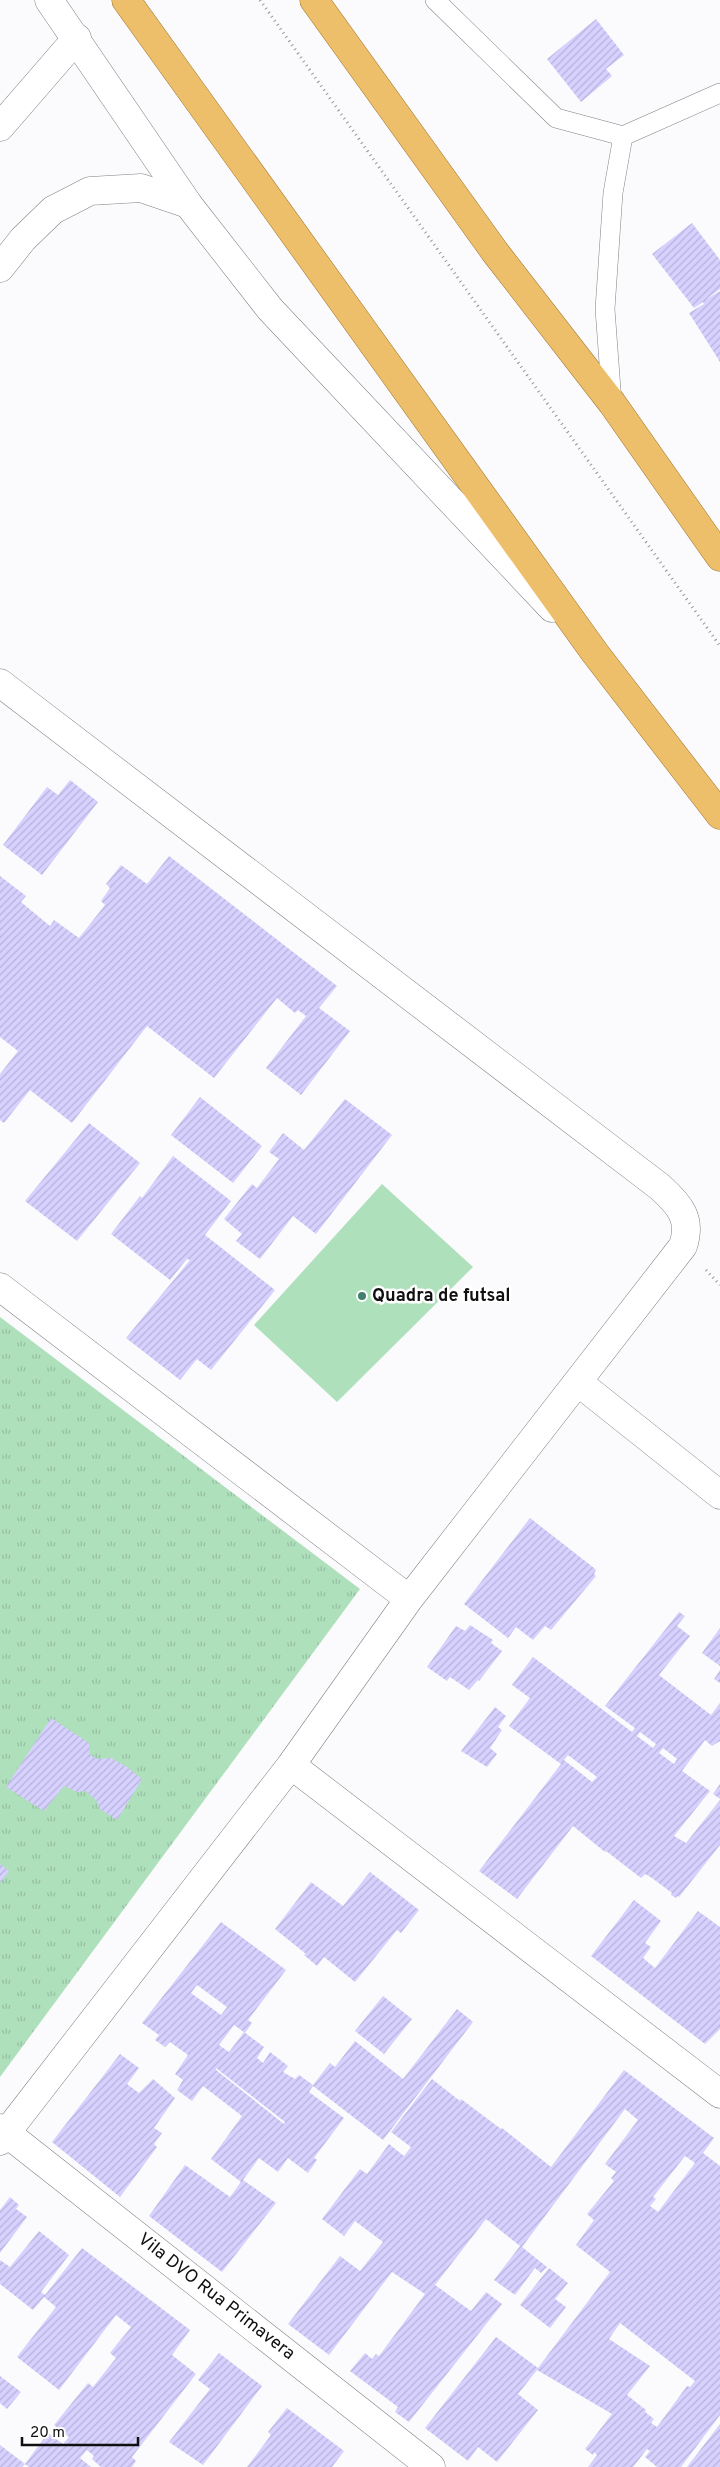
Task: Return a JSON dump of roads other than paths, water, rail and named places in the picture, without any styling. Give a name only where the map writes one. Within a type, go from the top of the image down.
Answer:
[{"type":"highway","points":[[126,0],[595,653],[720,815]]},
{"type":"highway","points":[[314,0],[495,252],[612,403],[720,557]]},
{"type":"street","points":[[49,0],[77,38],[188,204],[270,310],[595,653]]},
{"type":"street","points":[[0,127],[77,38]]},
{"type":"street","points":[[0,268],[23,239],[53,210],[90,191],[141,188],[188,204]]},
{"type":"street","points":[[0,684],[677,1203],[685,1219],[687,1235],[683,1246],[409,1599],[291,1765],[2,2134]]},
{"type":"street","points":[[0,1288],[409,1599]]},
{"type":"street","points":[[578,1382],[720,1495]]},
{"type":"street","points":[[291,1765],[720,2094]]},
{"type":"street","name":"Vila DVO Rua Primavera","points":[[2,2134],[431,2467]]},
{"type":"lane","points":[[435,0],[556,118],[623,136],[720,93]]},
{"type":"lane","points":[[612,403],[605,310],[613,193],[623,136]]},
{"type":"place","name":"Quadra de futsal","points":[[362,1296]]}]
